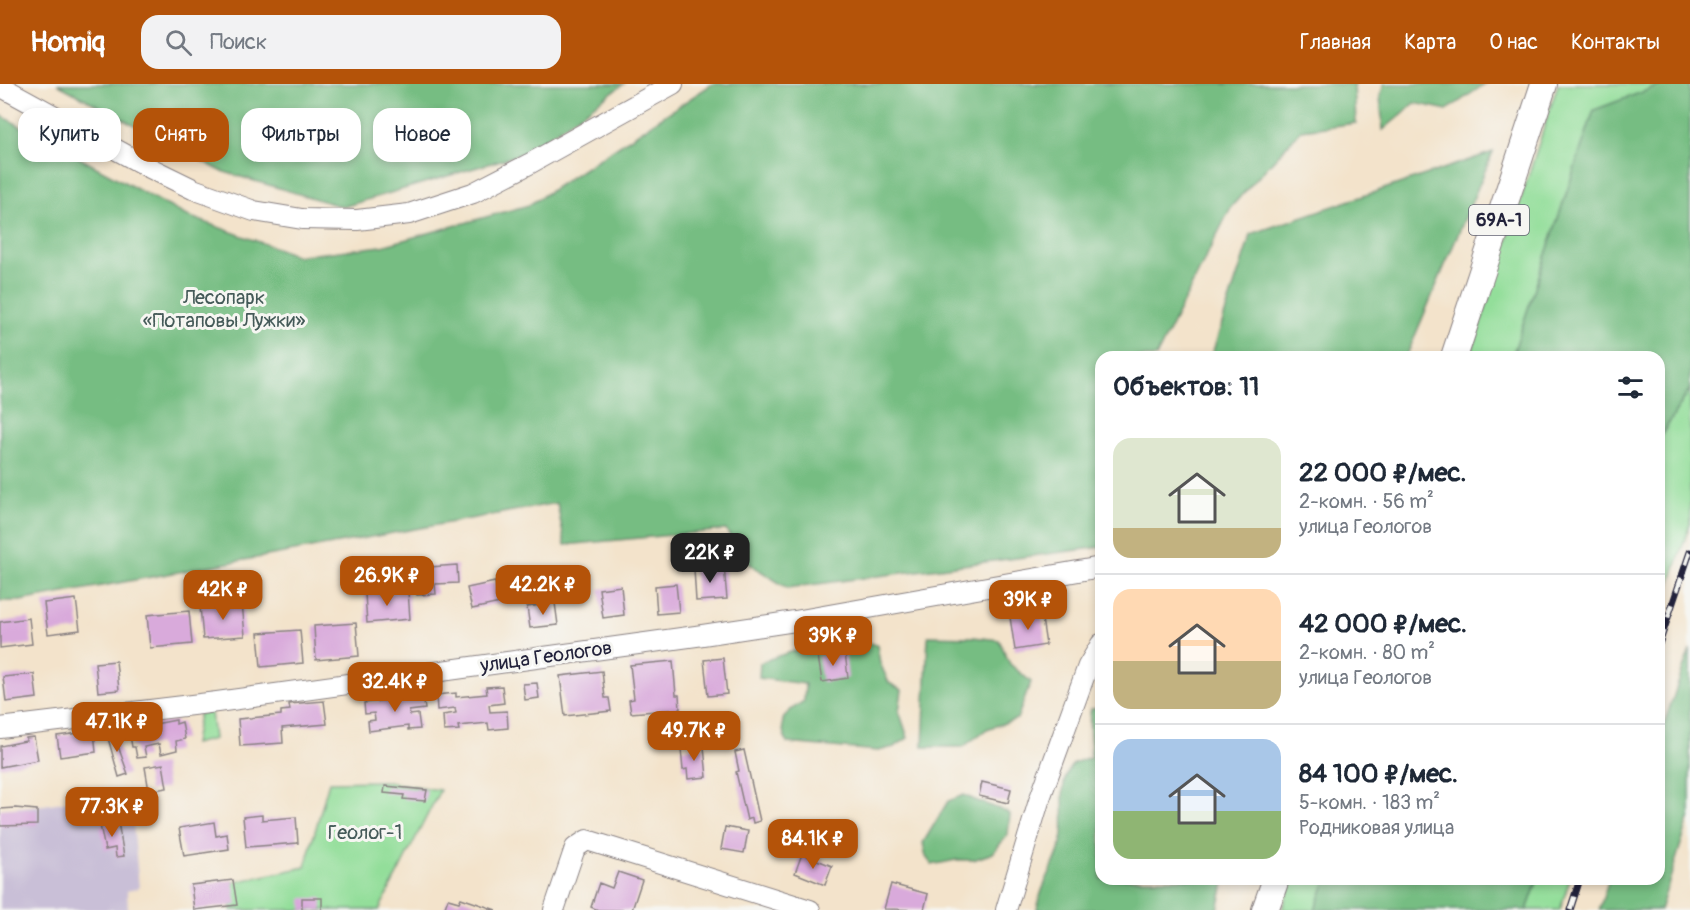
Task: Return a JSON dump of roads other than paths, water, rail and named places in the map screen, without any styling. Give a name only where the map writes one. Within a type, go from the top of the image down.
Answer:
[{"type":"main road","name":"69А-1","points":[[1456,351],[1544,84]]},
{"type":"main road","points":[[1265,910],[1274,885]]},
{"type":"street","points":[[0,86],[193,189],[254,211],[302,219],[357,220],[409,214],[473,193],[529,165],[673,84]]},
{"type":"street","name":"улица Геологов","points":[[0,728],[217,702],[696,636],[1095,568]]},
{"type":"street","points":[[1006,910],[1039,801],[1088,666],[1095,654]]},
{"type":"street","points":[[554,910],[575,848],[587,840],[810,910]]},
{"type":"railway","points":[[1665,626],[1690,552]]},
{"type":"railway","points":[[1570,910],[1578,885]]},
{"type":"park label","name":"Лесопарк «Потаповы Лужки»","points":[[224,308]]},
{"type":"park label","name":"Геолог-1","points":[[365,832]]}]
